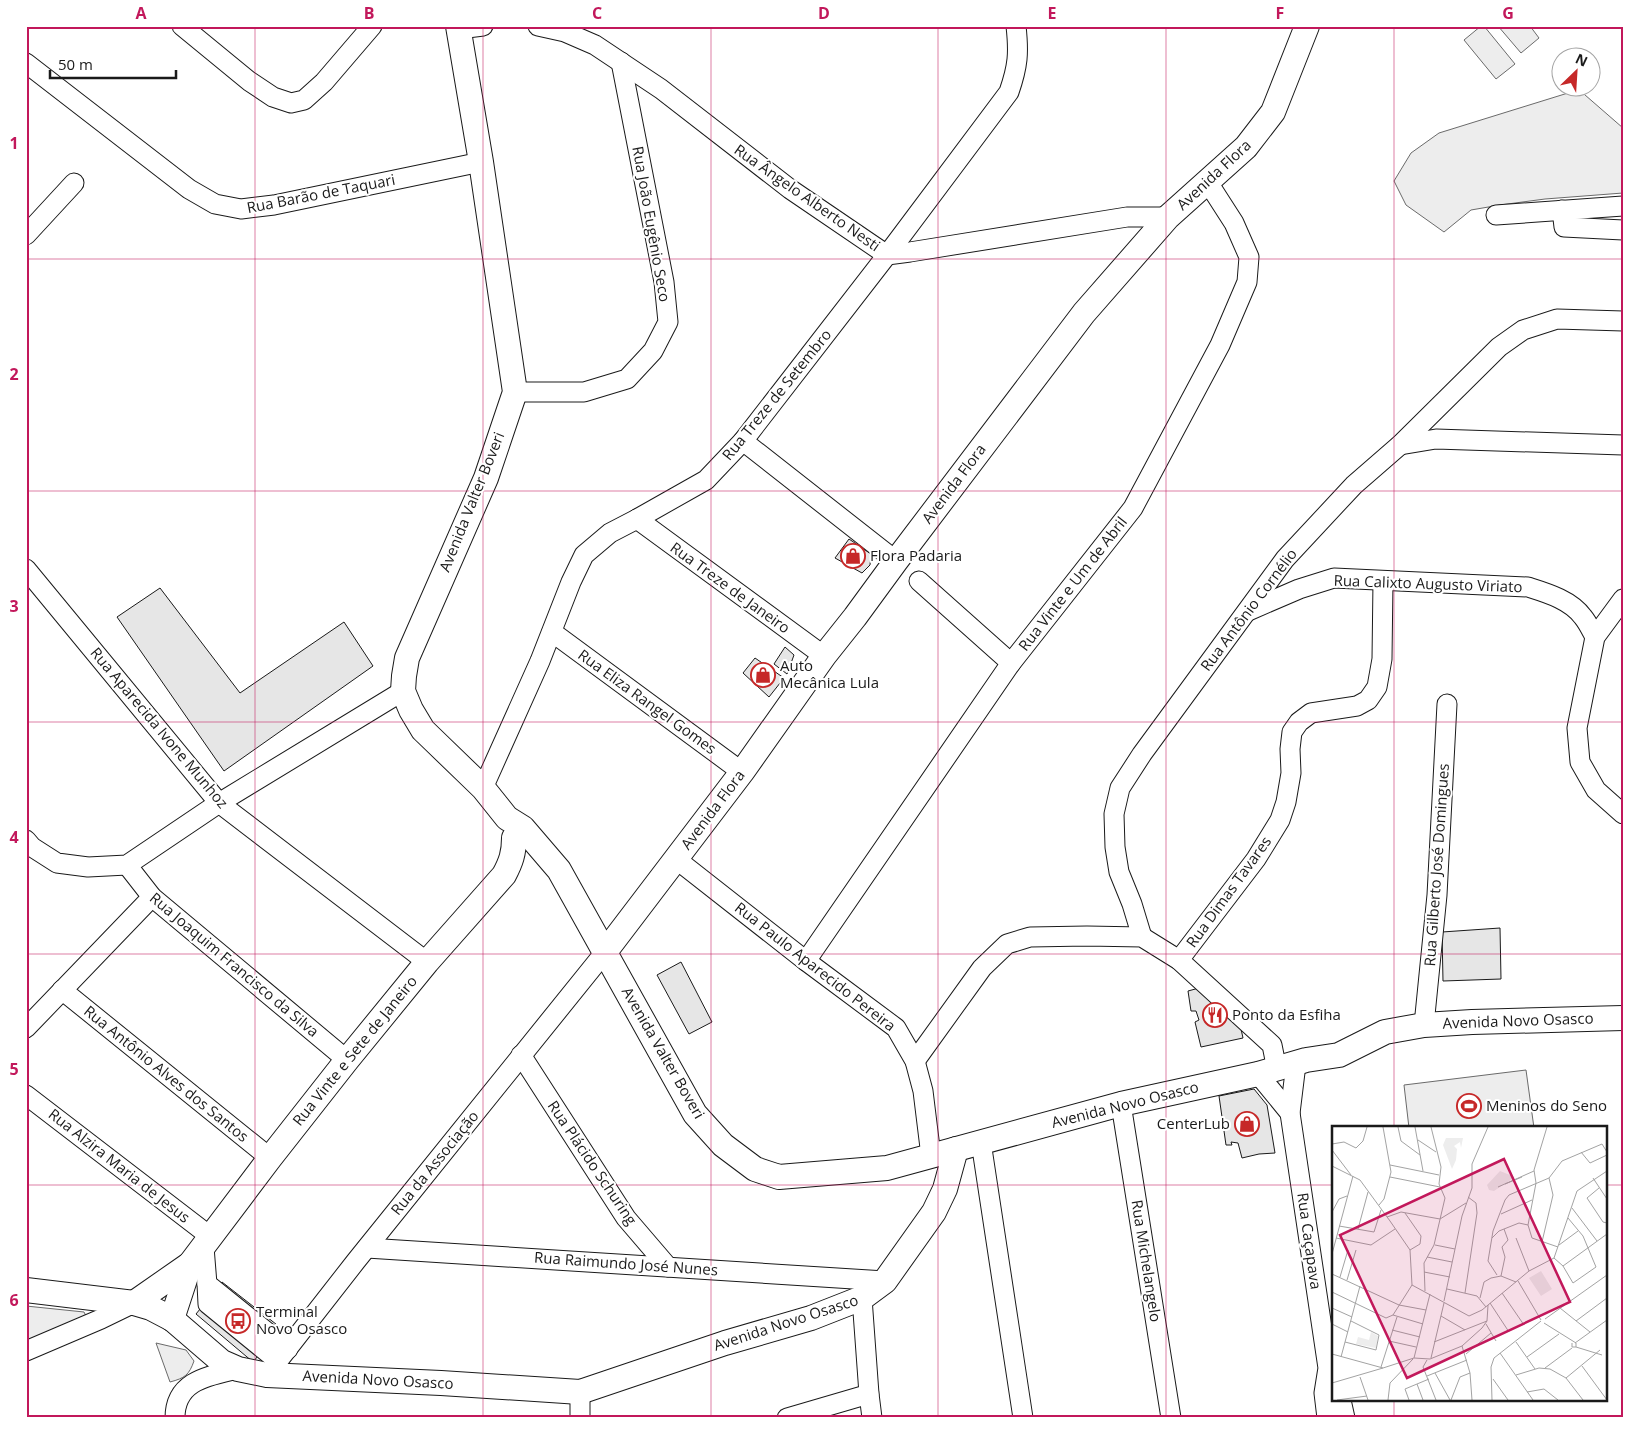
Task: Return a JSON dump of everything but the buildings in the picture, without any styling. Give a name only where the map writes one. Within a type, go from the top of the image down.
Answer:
[{"type":"main road","name":"Avenida Flora","points":[[605,952],[742,772],[824,656],[1084,313],[1168,217],[1246,147],[1273,112],[1307,26]]},
{"type":"main road","name":"Avenida Valter Boveri","points":[[459,28],[515,392],[486,478],[407,658],[403,691],[411,710],[424,730],[483,788],[536,865],[553,883],[576,901]]},
{"type":"main road","name":"Avenida Valter Boveri","points":[[511,828],[523,828],[559,870],[695,1114],[723,1145],[754,1169],[779,1177],[887,1168],[956,1148]]},
{"type":"main road","name":"Rua Vinte e Sete de Janeiro","points":[[172,1319],[202,1249],[270,1158],[427,962],[504,875],[514,852],[511,828]]},
{"type":"main road","points":[[504,875],[536,865],[559,870]]},
{"type":"main road","name":"Avenida Novo Osasco","points":[[26,1290],[134,1303],[151,1308],[172,1319],[222,1362],[238,1370],[278,1362],[440,1383],[580,1392],[725,1343],[811,1318],[862,1298],[885,1281],[934,1212],[945,1189],[956,1148],[1121,1104],[1338,1054],[1385,1032],[1424,1025],[1472,1022],[1623,1018]]},
{"type":"main road","name":"Rua Vinte e Sete de Janeiro","points":[[134,1303],[202,1249]]},
{"type":"street","points":[[182,26],[249,81],[273,97],[291,103],[304,100],[324,82],[372,26]]},
{"type":"street","points":[[459,28],[483,26]]},
{"type":"street","name":"Rua Ângelo Alberto Nesti","points":[[538,26],[565,32],[595,45],[621,62],[660,89],[790,189],[887,255],[1127,217],[1168,217]]},
{"type":"street","name":"Rua Treze de Setembro","points":[[483,788],[584,555],[610,532],[637,520],[706,480],[743,442],[1009,92],[1017,71],[1019,51],[1016,26]]},
{"type":"street","name":"Rua João Eugênio Seco","points":[[515,392],[584,392],[627,379],[653,351],[668,322],[664,282],[621,62]]},
{"type":"street","name":"Rua Barão de Taquari","points":[[26,63],[189,189],[216,204],[242,209],[274,205],[481,162]]},
{"type":"street","name":"Rua Vinte e Um de Abril","points":[[806,961],[1011,662],[1133,508],[1220,345],[1247,282],[1249,257],[1234,223],[1207,181]]},
{"type":"street","points":[[26,235],[74,183]]},
{"type":"street","points":[[1496,215],[1623,206]]},
{"type":"street","points":[[1562,210],[1564,227],[1623,230]]},
{"type":"street","name":"Rua Antônio Cornélio","points":[[1142,937],[1132,904],[1119,872],[1115,847],[1114,814],[1120,788],[1142,754],[1285,558],[1354,486],[1400,446],[1499,347],[1523,330],[1557,319],[1623,320]]},
{"type":"street","points":[[1400,446],[1436,439],[1623,445]]},
{"type":"street","points":[[743,442],[896,561]]},
{"type":"street","name":"Rua Treze de Janeiro","points":[[637,520],[824,656]]},
{"type":"street","name":"Rua Aparecida Ivone Munhoz","points":[[26,569],[219,803],[427,962]]},
{"type":"street","name":"Rua Calixto Augusto Viriato","points":[[1247,611],[1299,589],[1334,578],[1528,587],[1553,596],[1569,605],[1582,615],[1595,637]]},
{"type":"street","points":[[918,581],[1011,662]]},
{"type":"street","name":"Rua Dimas Tavares","points":[[1179,960],[1256,859],[1280,820],[1286,802],[1291,773],[1290,749],[1292,732],[1299,722],[1311,713],[1356,706],[1368,700],[1377,687],[1382,658],[1383,581]]},
{"type":"street","points":[[1623,599],[1595,637],[1577,728],[1580,762],[1596,790],[1623,814]]},
{"type":"street","name":"Rua Eliza Rangel Gomes","points":[[552,632],[742,772]]},
{"type":"street","points":[[26,840],[32,847],[57,863],[88,867],[127,865],[219,803],[403,691]]},
{"type":"street","name":"Rua Gilberto José Domingues","points":[[1424,1025],[1437,895],[1447,704]]},
{"type":"street","name":"Rua Paulo Aparecido Pereira","points":[[676,859],[806,961],[896,1028],[915,1061],[923,1091],[931,1156]]},
{"type":"street","name":"Rua Joaquim Francisco da Silva","points":[[127,865],[152,897],[347,1060]]},
{"type":"street","points":[[26,1028],[152,897]]},
{"type":"street","points":[[915,1061],[982,968],[1007,944],[1030,937],[1142,937],[1179,960],[1272,1045],[1290,1113]]},
{"type":"street","name":"Rua da Associação","points":[[278,1362],[367,1248],[605,952]]},
{"type":"street","name":"Rua Antônio Alves dos Santos","points":[[62,990],[270,1158]]},
{"type":"street","name":"Rua Plácido Schuring","points":[[521,1055],[626,1218],[668,1267]]},
{"type":"street","name":"Rua Caçapava","points":[[1277,1069],[1290,1113],[1330,1373],[1324,1393],[1327,1418]]},
{"type":"street","name":"Rua Alzira Maria de Jesus","points":[[26,1095],[202,1249]]},
{"type":"street","name":"Rua Michelangelo","points":[[1121,1104],[1171,1418]]},
{"type":"street","points":[[981,1142],[1023,1418]]},
{"type":"street","name":"Rua Raimundo José Nunes","points":[[367,1248],[885,1281]]},
{"type":"street","points":[[202,1249],[208,1304],[278,1362]]},
{"type":"street","points":[[862,1298],[872,1418]]},
{"type":"street","points":[[26,1351],[134,1303]]},
{"type":"street","points":[[175,1418],[178,1402],[189,1385],[200,1378],[238,1370]]},
{"type":"street","points":[[580,1392],[580,1418]]},
{"type":"street","points":[[787,1418],[869,1394]]},
{"type":"street","points":[[1341,1402],[1345,1418]]},
{"type":"shaded area","points":[[1481,26],[1484,26],[1515,64],[1496,79],[1464,40]]},
{"type":"shaded area","points":[[1498,26],[1530,26],[1539,38],[1521,53]]},
{"type":"shaded area","points":[[1552,98],[1588,98],[1623,128],[1623,193],[1545,199],[1471,210],[1444,232],[1406,205],[1394,181],[1411,153],[1439,133]]},
{"type":"shaded area","name":"Meninos do Seno","points":[[1526,1070],[1534,1126],[1409,1126],[1404,1085]]},
{"type":"shaded area","points":[[26,1306],[84,1312],[86,1316],[26,1342]]},
{"type":"shaded area","points":[[156,1343],[186,1350],[194,1361],[186,1375],[170,1382]]},
{"type":"place","name":"Flora Padaria","points":[[853,556]]},
{"type":"place","name":"Auto Mecânica Lula","points":[[763,675]]},
{"type":"place","name":"Ponto da Esfiha","points":[[1215,1015]]},
{"type":"place","name":"Meninos do Seno","points":[[1469,1106]]},
{"type":"place","name":"CenterLub","points":[[1247,1124]]},
{"type":"place","name":"Terminal Novo Osasco","points":[[238,1321]]}]
